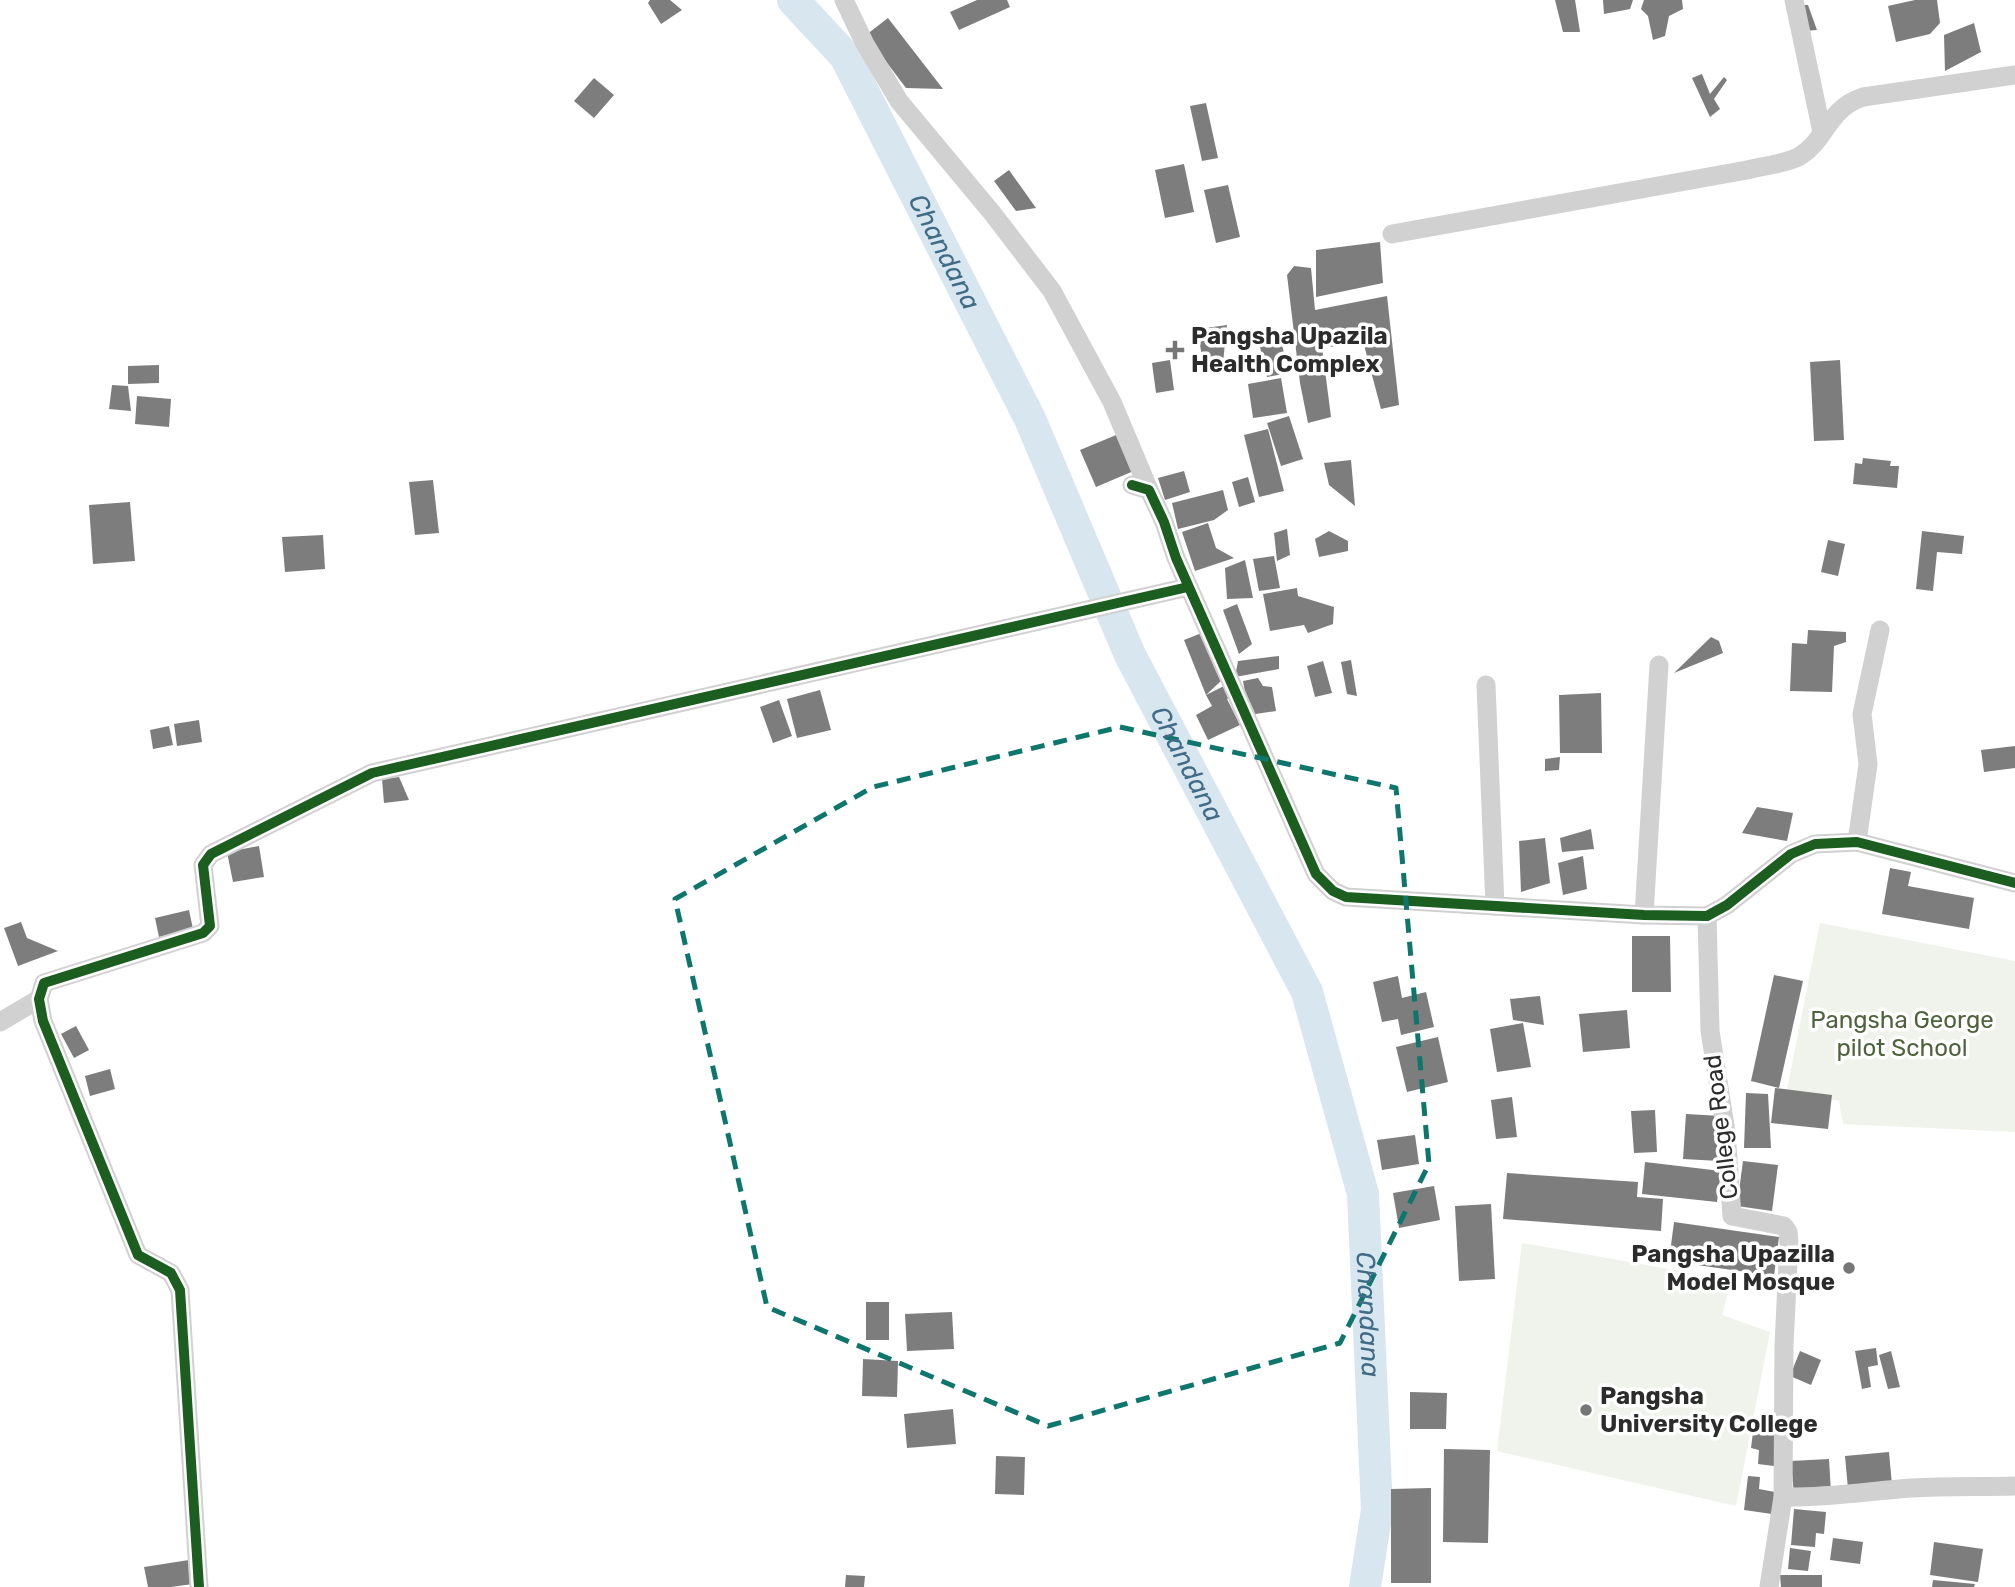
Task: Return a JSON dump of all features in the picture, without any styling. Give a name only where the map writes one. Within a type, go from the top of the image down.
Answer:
[{"type":"street","points":[[844,0],[899,101],[993,214],[1052,291],[1112,402],[1140,488],[1164,522],[1180,588],[1316,874],[1333,891],[1346,897],[1644,915],[1707,916],[1727,905],[1791,854],[1815,844],[1857,842],[2015,883]]},
{"type":"street","points":[[1794,0],[1822,132]]},
{"type":"street","points":[[1392,233],[1746,170],[1798,157],[1812,146],[1838,110],[1851,101],[2015,75]]},
{"type":"street","points":[[200,1587],[180,1290],[171,1273],[138,1255],[43,1021],[39,999],[44,984],[203,933],[210,926],[203,865],[211,854],[372,773],[1180,588]]},
{"type":"street","points":[[1857,842],[1868,764],[1862,714],[1880,630]]},
{"type":"street","points":[[1644,915],[1658,665]]},
{"type":"street","points":[[1486,685],[1495,906]]},
{"type":"street","name":"College Road","points":[[1707,916],[1710,1031],[1726,1132],[1732,1216],[1784,1226],[1789,1242],[1783,1357],[1783,1497],[1769,1587]]},
{"type":"street","points":[[0,1022],[39,999]]},
{"type":"street","points":[[1783,1497],[1818,1498],[1845,1493],[1914,1488],[2015,1486]]},
{"type":"highlighted area","points":[[1120,727],[1396,788],[1429,1164],[1340,1343],[1048,1426],[767,1307],[675,899],[873,787]]},
{"type":"green space","name":"Pangsha George pilot School","points":[[1820,923],[2015,961],[2015,1132],[1843,1124],[1839,1101],[1787,1090]]},
{"type":"green space","points":[[1522,1243],[1731,1280],[1722,1315],[1770,1332],[1736,1506],[1497,1451]]},
{"type":"building","points":[[650,0],[670,0],[682,10],[661,24],[648,3]]},
{"type":"building","points":[[977,0],[1007,0],[1010,7],[959,30],[950,12]]},
{"type":"building","points":[[1555,0],[1575,0],[1580,32],[1563,32]]},
{"type":"building","points":[[1603,0],[1633,0],[1630,9],[1604,14]]},
{"type":"building","points":[[1644,0],[1682,0],[1683,9],[1669,16],[1665,36],[1653,40],[1648,16],[1641,9]]},
{"type":"building","points":[[1915,0],[1937,0],[1940,23],[1930,34],[1896,42],[1888,6]]},
{"type":"building","points":[[1801,5],[1808,5],[1817,30],[1805,31]]},
{"type":"building","points":[[888,18],[943,89],[906,88],[866,35]]},
{"type":"building","points":[[1974,23],[1981,52],[1945,71],[1944,35]]},
{"type":"building","points":[[1702,74],[1710,94],[1724,77],[1727,80],[1714,99],[1720,109],[1710,117],[1692,78]]},
{"type":"building","points":[[594,78],[614,95],[594,118],[574,101]]},
{"type":"building","points":[[1206,103],[1218,158],[1202,161],[1190,106]]},
{"type":"building","points":[[1184,164],[1194,212],[1165,218],[1155,170]]},
{"type":"building","points":[[1009,170],[1036,208],[1016,211],[994,181]]},
{"type":"building","points":[[1228,185],[1240,237],[1216,243],[1204,190]]},
{"type":"building","points":[[1380,242],[1383,283],[1316,297],[1316,250]]},
{"type":"building","points":[[1294,266],[1311,268],[1315,310],[1387,296],[1399,405],[1381,409],[1364,345],[1322,347],[1331,417],[1308,423],[1300,383],[1287,275]]},
{"type":"building","points":[[1227,325],[1222,372],[1204,374],[1198,329]]},
{"type":"building","points":[[1281,339],[1288,373],[1267,377],[1259,343]]},
{"type":"building","points":[[1170,360],[1174,390],[1156,393],[1152,363]]},
{"type":"building","points":[[1840,360],[1844,440],[1814,441],[1810,362]]},
{"type":"building","points":[[159,365],[159,383],[128,384],[128,366]]},
{"type":"building","points":[[1281,378],[1287,413],[1253,418],[1248,384]]},
{"type":"building","points":[[112,385],[128,386],[131,411],[109,409]]},
{"type":"building","points":[[137,396],[171,399],[169,427],[135,424]]},
{"type":"building","points":[[1289,416],[1303,459],[1281,466],[1267,423]]},
{"type":"building","points":[[1268,429],[1284,491],[1259,497],[1244,435]]},
{"type":"building","points":[[1121,433],[1136,470],[1096,487],[1080,450]]},
{"type":"building","points":[[1863,458],[1891,461],[1890,466],[1899,466],[1897,488],[1853,484],[1855,463],[1862,464]]},
{"type":"building","points":[[1351,460],[1355,506],[1329,485],[1324,463]]},
{"type":"building","points":[[1184,471],[1190,492],[1165,500],[1158,478]]},
{"type":"building","points":[[1248,477],[1255,502],[1239,507],[1232,482]]},
{"type":"building","points":[[433,480],[439,533],[415,535],[409,482]]},
{"type":"building","points":[[1223,490],[1228,510],[1214,520],[1178,529],[1172,503]]},
{"type":"building","points":[[130,502],[135,561],[93,564],[89,505]]},
{"type":"building","points":[[1208,523],[1216,548],[1234,558],[1195,571],[1182,532]]},
{"type":"building","points":[[1287,529],[1290,555],[1277,561],[1274,533]]},
{"type":"building","points":[[1329,531],[1348,541],[1348,551],[1319,557],[1315,539]]},
{"type":"building","points":[[1922,531],[1964,536],[1962,554],[1937,552],[1933,591],[1916,589]]},
{"type":"building","points":[[323,535],[325,569],[285,572],[282,537]]},
{"type":"building","points":[[1828,540],[1845,544],[1838,576],[1821,572]]},
{"type":"building","points":[[1274,556],[1280,588],[1259,591],[1253,559]]},
{"type":"building","points":[[1245,560],[1253,598],[1227,599],[1225,568]]},
{"type":"building","points":[[1297,588],[1298,596],[1334,607],[1333,624],[1308,633],[1304,625],[1270,631],[1263,594]]},
{"type":"building","points":[[1237,604],[1252,644],[1239,654],[1223,610]]},
{"type":"building","points":[[1808,630],[1846,632],[1846,642],[1834,646],[1832,692],[1790,691],[1792,643],[1807,644]]},
{"type":"building","points":[[1204,632],[1223,679],[1206,695],[1184,640]]},
{"type":"building","points":[[1711,637],[1719,641],[1723,653],[1674,673]]},
{"type":"building","points":[[1279,656],[1279,669],[1235,677],[1238,661]]},
{"type":"building","points":[[1351,660],[1357,696],[1347,694],[1341,662]]},
{"type":"building","points":[[1323,661],[1332,693],[1315,697],[1307,666]]},
{"type":"building","points":[[1258,678],[1263,686],[1272,687],[1276,711],[1249,715],[1243,681]]},
{"type":"building","points":[[1226,685],[1232,697],[1227,699],[1240,725],[1208,740],[1196,715],[1212,706],[1206,695]]},
{"type":"building","points":[[820,690],[831,730],[797,738],[787,699]]},
{"type":"building","points":[[1601,693],[1602,753],[1560,753],[1559,695]]},
{"type":"building","points":[[779,700],[792,736],[773,743],[760,707]]},
{"type":"building","points":[[199,720],[202,742],[177,746],[174,724]]},
{"type":"building","points":[[169,726],[173,745],[153,749],[150,730]]},
{"type":"building","points":[[2015,746],[2015,768],[1984,772],[1981,750]]},
{"type":"building","points":[[1560,757],[1559,770],[1545,771],[1545,759]]},
{"type":"building","points":[[399,777],[409,800],[384,803],[382,779]]},
{"type":"building","points":[[1757,807],[1793,813],[1787,841],[1742,833]]},
{"type":"building","points":[[1591,829],[1594,849],[1562,852],[1560,838]]},
{"type":"building","points":[[1545,838],[1550,883],[1521,892],[1519,841]]},
{"type":"building","points":[[259,846],[264,877],[233,882],[227,852]]},
{"type":"building","points":[[1583,856],[1587,889],[1563,895],[1558,863]]},
{"type":"building","points":[[1890,868],[1911,872],[1908,886],[1974,898],[1969,929],[1882,914]]},
{"type":"building","points":[[189,910],[193,929],[159,937],[155,918]]},
{"type":"building","points":[[21,922],[27,938],[58,951],[18,966],[4,928]]},
{"type":"building","points":[[1632,936],[1670,936],[1671,992],[1632,992]]},
{"type":"building","points":[[1774,975],[1803,981],[1779,1088],[1751,1081]]},
{"type":"building","points":[[1398,976],[1402,998],[1426,992],[1434,1027],[1401,1035],[1398,1019],[1382,1022],[1373,982]]},
{"type":"building","points":[[1540,996],[1544,1025],[1513,1020],[1510,999]]},
{"type":"building","points":[[1627,1010],[1630,1048],[1583,1052],[1579,1014]]},
{"type":"building","points":[[1523,1023],[1531,1067],[1497,1072],[1490,1029]]},
{"type":"building","points":[[76,1026],[89,1050],[74,1058],[61,1034]]},
{"type":"building","points":[[1438,1037],[1448,1082],[1407,1092],[1396,1047]]},
{"type":"building","points":[[110,1069],[115,1089],[90,1096],[85,1076]]},
{"type":"building","points":[[1775,1088],[1832,1095],[1828,1129],[1771,1123]]},
{"type":"building","points":[[1746,1093],[1768,1094],[1771,1148],[1744,1148]]},
{"type":"building","points":[[1512,1097],[1517,1137],[1496,1139],[1491,1100]]},
{"type":"building","points":[[1655,1110],[1657,1152],[1634,1153],[1631,1111]]},
{"type":"building","points":[[1686,1114],[1721,1116],[1719,1161],[1683,1159]]},
{"type":"building","points":[[1415,1135],[1419,1164],[1382,1170],[1377,1140]]},
{"type":"building","points":[[1743,1161],[1778,1165],[1772,1211],[1737,1206]]},
{"type":"building","points":[[1645,1162],[1721,1171],[1717,1202],[1642,1194]]},
{"type":"building","points":[[1507,1173],[1638,1182],[1637,1197],[1663,1199],[1661,1231],[1503,1219]]},
{"type":"building","points":[[1434,1186],[1440,1220],[1399,1228],[1393,1193]]},
{"type":"building","points":[[1491,1204],[1495,1279],[1459,1281],[1455,1206]]},
{"type":"building","points":[[1674,1222],[1779,1237],[1774,1276],[1669,1261]]},
{"type":"building","points":[[866,1302],[889,1302],[889,1340],[866,1340]]},
{"type":"building","points":[[952,1312],[954,1349],[907,1351],[905,1314]]},
{"type":"building","points":[[1876,1348],[1878,1365],[1868,1367],[1871,1387],[1862,1389],[1855,1351]]},
{"type":"building","points":[[1800,1351],[1821,1360],[1811,1385],[1790,1376]]},
{"type":"building","points":[[1891,1351],[1900,1387],[1888,1389],[1879,1355]]},
{"type":"building","points":[[863,1359],[898,1361],[897,1397],[862,1396]]},
{"type":"building","points":[[1410,1392],[1447,1393],[1446,1429],[1410,1429]]},
{"type":"building","points":[[953,1409],[956,1444],[907,1448],[904,1414]]},
{"type":"building","points":[[1754,1424],[1779,1427],[1774,1466],[1758,1464],[1759,1450],[1751,1448]]},
{"type":"building","points":[[1444,1449],[1490,1450],[1488,1543],[1443,1542]]},
{"type":"building","points":[[1889,1452],[1892,1485],[1848,1489],[1845,1456]]},
{"type":"building","points":[[996,1456],[1025,1457],[1024,1495],[995,1494]]},
{"type":"building","points":[[1829,1459],[1831,1492],[1794,1495],[1791,1461]]},
{"type":"building","points":[[1748,1476],[1760,1477],[1759,1489],[1775,1492],[1772,1514],[1744,1510]]},
{"type":"building","points":[[1431,1488],[1431,1583],[1391,1583],[1391,1489]]},
{"type":"building","points":[[1794,1509],[1826,1512],[1824,1534],[1816,1533],[1815,1547],[1791,1545]]},
{"type":"building","points":[[1833,1538],[1863,1542],[1860,1564],[1830,1560]]},
{"type":"building","points":[[1934,1542],[1983,1549],[1978,1582],[1930,1575]]},
{"type":"building","points":[[1790,1548],[1811,1551],[1808,1571],[1788,1569]]},
{"type":"building","points":[[189,1560],[193,1584],[148,1587],[144,1567]]},
{"type":"building","points":[[846,1575],[865,1576],[864,1587],[845,1587]]},
{"type":"building","points":[[1780,1575],[1822,1575],[1822,1587],[1781,1587]]},
{"type":"building","points":[[1933,1580],[1975,1584],[1974,1587],[1932,1587]]},
{"type":"waterway","name":"Chandana","points":[[793,0],[845,56],[1030,419],[1130,655],[1307,992],[1363,1194],[1377,1510],[1365,1587]]},
{"type":"cycle path","points":[[1132,485],[1149,490],[1164,522],[1176,558],[1316,874],[1333,891],[1346,897],[1644,915],[1707,916],[1727,905],[1791,854],[1815,844],[1857,842],[2015,883]]},
{"type":"cycle path","points":[[199,1587],[180,1290],[171,1273],[138,1255],[43,1021],[39,999],[44,983],[203,933],[210,926],[203,865],[211,854],[372,773],[1188,587]]},
{"type":"place","name":"Pangsha Upazila Health Complex","points":[[1175,350]]},
{"type":"place","name":"Pangsha Upazilla Model Mosque","points":[[1849,1268]]},
{"type":"place","name":"Pangsha University College","points":[[1586,1410]]}]
